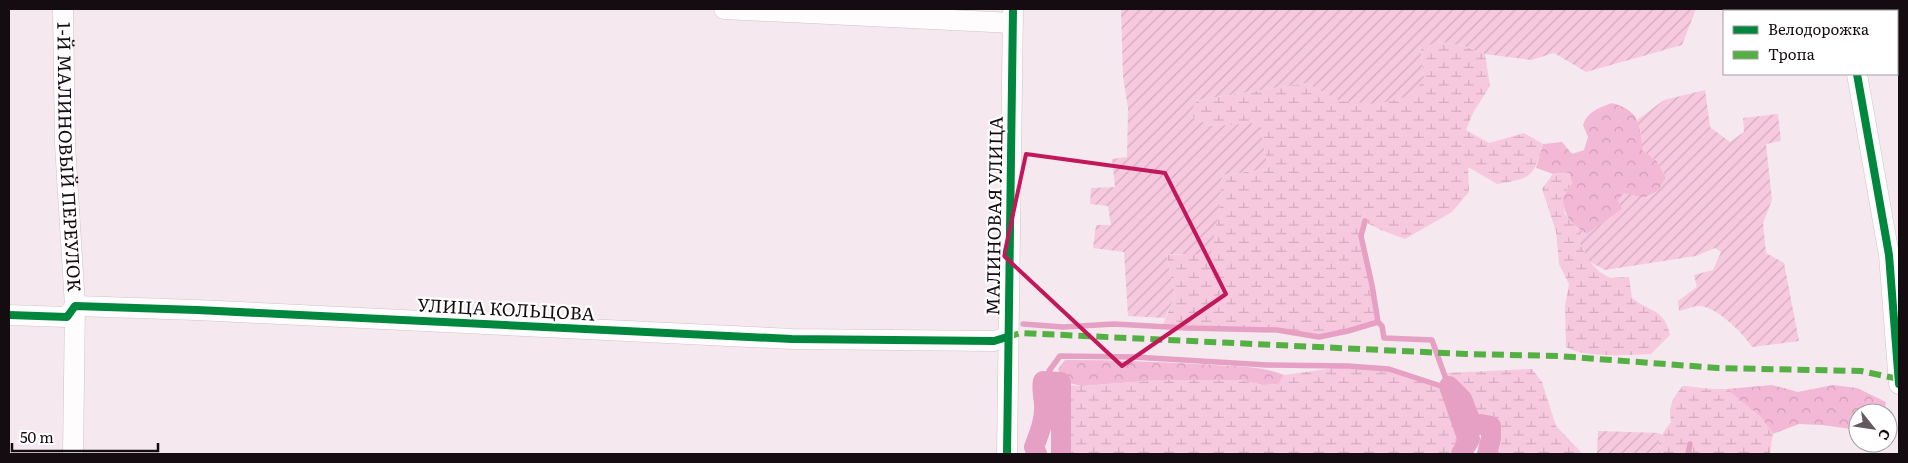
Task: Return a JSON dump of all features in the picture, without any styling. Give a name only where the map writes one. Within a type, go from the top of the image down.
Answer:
[{"type":"street","name":"1-Й МАЛИНОВЫЙ ПЕРЕУЛОК","points":[[63,9],[65,144],[75,306],[73,454]]},
{"type":"street","points":[[724,9],[1013,16]]},
{"type":"street","name":"МАЛИНОВАЯ УЛИЦА","points":[[1007,454],[1013,16]]},
{"type":"street","points":[[1857,75],[1890,254],[1899,384]]},
{"type":"street","points":[[9,315],[67,317],[75,306]]},
{"type":"street","name":"УЛИЦА КОЛЬЦОВА","points":[[75,306],[197,310],[792,339],[994,341],[1008,337]]},
{"type":"highlighted area","points":[[1026,154],[1165,173],[1226,294],[1122,366],[1004,256]]},
{"type":"green space","points":[[1121,9],[1696,9],[1682,45],[1586,72],[1554,53],[1531,60],[1485,54],[1464,46],[1441,42],[1420,47],[1424,78],[1412,95],[1378,104],[1340,101],[1306,83],[1197,100],[1189,115],[1211,126],[1259,123],[1268,169],[1222,175],[1219,212],[1210,255],[1166,254],[1175,296],[1165,318],[1128,316],[1124,252],[1093,248],[1096,225],[1111,225],[1108,206],[1090,204],[1091,188],[1115,187],[1112,159],[1127,157],[1128,108],[1123,77]]},
{"type":"green space","points":[[1441,42],[1464,46],[1485,54],[1490,86],[1473,113],[1466,130],[1489,143],[1524,133],[1543,144],[1537,164],[1529,175],[1518,180],[1497,184],[1468,167],[1469,192],[1452,212],[1405,239],[1365,222],[1361,236],[1378,322],[1319,337],[1277,330],[1162,327],[1175,296],[1166,254],[1184,255],[1219,212],[1222,175],[1268,169],[1259,124],[1211,126],[1189,115],[1197,100],[1306,83],[1340,101],[1424,78],[1420,46]]},
{"type":"green space","points":[[1705,90],[1710,127],[1730,142],[1744,132],[1743,118],[1778,114],[1781,141],[1766,144],[1772,200],[1763,223],[1766,253],[1784,263],[1799,341],[1752,347],[1736,328],[1713,310],[1699,306],[1679,311],[1678,301],[1697,287],[1694,275],[1713,270],[1721,252],[1715,248],[1696,256],[1605,270],[1590,262],[1581,246],[1576,227],[1587,234],[1622,209],[1618,200],[1624,193],[1646,198],[1658,191],[1666,178],[1657,161],[1642,150],[1641,132],[1637,120],[1664,100]]},
{"type":"green space","points":[[1612,103],[1628,110],[1637,120],[1643,150],[1657,161],[1666,178],[1658,191],[1623,209],[1587,234],[1572,223],[1565,211],[1562,198],[1572,183],[1569,172],[1553,174],[1536,168],[1543,144],[1562,142],[1572,154],[1584,150],[1588,137],[1583,125],[1585,120],[1595,111]]},
{"type":"green space","points":[[1569,172],[1572,183],[1562,198],[1565,214],[1576,227],[1581,246],[1590,262],[1600,272],[1610,278],[1629,277],[1632,298],[1660,315],[1667,326],[1670,335],[1651,354],[1595,354],[1583,353],[1566,347],[1565,306],[1569,284],[1559,264],[1556,231],[1542,189],[1553,174]]},
{"type":"green space","points":[[1065,360],[1140,361],[1259,368],[1284,375],[1279,384],[1263,385],[1239,380],[1159,380],[1082,386],[1064,382],[1058,369]]},
{"type":"green space","points":[[1348,366],[1389,369],[1451,392],[1466,435],[1470,439],[1461,454],[1061,454],[1061,382],[1082,386],[1159,380],[1239,380],[1263,385],[1278,384],[1284,375]]},
{"type":"green space","points":[[1532,369],[1542,382],[1556,426],[1583,454],[1487,454],[1491,438],[1491,426],[1481,424],[1473,427],[1462,399],[1449,386],[1444,373]]},
{"type":"green space","points":[[1772,385],[1798,392],[1833,385],[1857,388],[1886,402],[1848,403],[1848,429],[1799,424],[1754,441],[1662,435],[1671,422],[1670,411],[1672,402],[1683,386],[1716,390]]},
{"type":"green space","points":[[1683,386],[1727,389],[1761,417],[1773,433],[1770,454],[1661,454],[1659,433],[1662,435],[1671,422],[1670,411],[1672,402]]},
{"type":"green space","points":[[1598,431],[1659,433],[1661,454],[1597,454]]},
{"type":"waterway","points":[[1023,324],[1063,327],[1114,324],[1277,330],[1319,337],[1378,322],[1361,236],[1365,221]]},
{"type":"waterway","points":[[1378,322],[1382,326],[1384,338],[1432,340],[1466,435],[1470,439]]},
{"type":"waterway","points":[[1048,390],[1049,371],[1060,356],[1134,357],[1267,365],[1348,366],[1389,369],[1450,389]]},
{"type":"waterway","points":[[1037,454],[1034,447],[1044,416],[1043,381],[1061,382],[1061,454]]},
{"type":"waterway","points":[[1461,454],[1470,439],[1466,435],[1449,386],[1462,399],[1473,427],[1481,424],[1491,426],[1491,438],[1487,454]]},
{"type":"waterway","points":[[1688,454],[1690,444]]},
{"type":"marked path","points":[[1007,337],[1021,333],[1466,354],[1558,356],[1718,368],[1861,371],[1899,379]]},
{"type":"cycle path","points":[[1007,454],[1013,9]]},
{"type":"cycle path","points":[[1857,75],[1889,255],[1899,384]]},
{"type":"cycle path","points":[[9,315],[67,317],[75,306],[197,310],[792,339],[994,341],[1007,337]]}]
